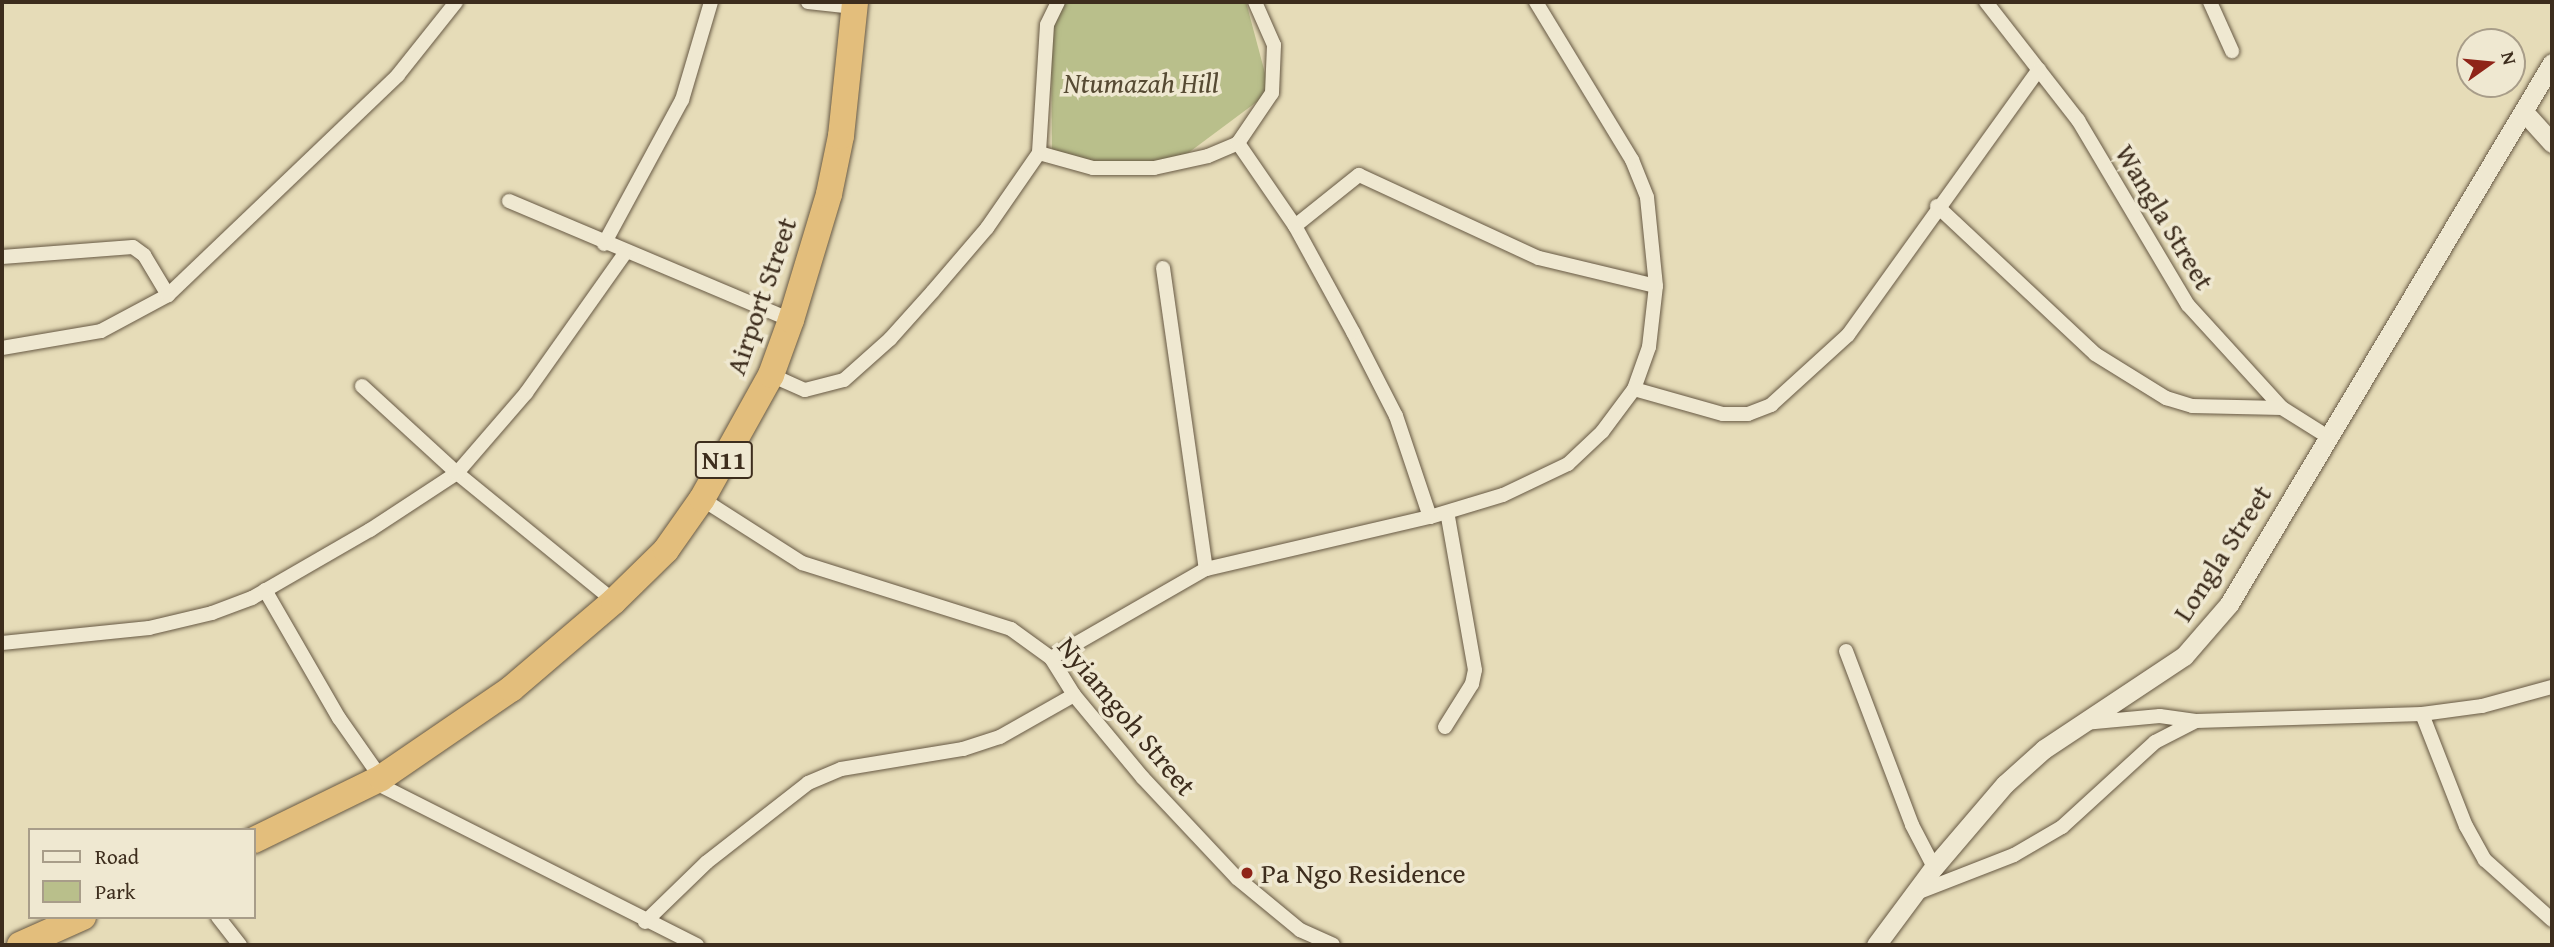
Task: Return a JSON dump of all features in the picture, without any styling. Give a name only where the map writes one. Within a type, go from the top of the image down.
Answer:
[{"type":"highway","name":"Airport Street","points":[[377,780],[512,689],[614,601],[666,550],[702,499],[771,375],[791,320],[830,194],[841,135],[855,5]]},
{"type":"highway","name":"N11","points":[[256,839],[377,780]]},
{"type":"highway","points":[[20,945],[78,919]]},
{"type":"main road","name":"Longla Street","points":[[1876,945],[1934,867],[2005,784],[2044,749],[2190,652],[2229,604],[2265,548],[2325,435],[2552,63]]},
{"type":"main road","points":[[2524,112],[2552,143]]},
{"type":"street","points":[[2,348],[101,331],[168,295],[398,75],[456,2]]},
{"type":"street","points":[[604,244],[682,100],[711,2]]},
{"type":"street","points":[[808,2],[855,5]]},
{"type":"street","points":[[771,375],[805,390],[844,380],[890,340],[987,228],[1039,153],[1048,25],[1058,2]]},
{"type":"street","points":[[1039,153],[1093,168],[1154,168],[1208,156],[1238,143],[1272,93],[1274,45],[1255,2]]},
{"type":"street","points":[[1051,658],[1206,569],[1430,517],[1538,482],[1568,464],[1602,432],[1634,389],[1649,347],[1656,286],[1647,197],[1632,160],[1536,2]]},
{"type":"street","name":"Wangla Street","points":[[1986,2],[2078,120],[2188,305],[2282,408],[2325,435]]},
{"type":"street","points":[[2210,2],[2232,51]]},
{"type":"street","points":[[1634,389],[1723,414],[1748,414],[1771,405],[1848,335],[1913,248],[1937,206],[2039,69]]},
{"type":"street","points":[[1238,143],[1295,226],[1395,416],[1430,517]]},
{"type":"street","points":[[1295,226],[1359,175],[1539,258],[1656,286]]},
{"type":"street","points":[[509,201],[625,253],[791,320]]},
{"type":"street","points":[[1937,206],[2095,354],[2166,397],[2192,406],[2282,408]]},
{"type":"street","points":[[2,257],[133,247],[144,255],[168,295]]},
{"type":"street","points":[[2,643],[149,628],[212,613],[265,590],[457,473],[526,393],[625,253]]},
{"type":"street","points":[[1163,268],[1206,569]]},
{"type":"street","points":[[362,386],[457,473],[614,601]]},
{"type":"street","name":"Nyiamgoh Street","points":[[702,499],[802,563],[1011,629],[1051,658],[1074,695],[1143,778],[1237,878],[1300,930],[1333,945]]},
{"type":"street","points":[[1445,727],[1472,684],[1475,670],[1447,512]]},
{"type":"street","points":[[265,590],[377,780],[677,941],[697,945]]},
{"type":"street","points":[[1846,652],[1912,825],[1934,867]]},
{"type":"street","points":[[2083,723],[2160,716],[2196,721],[2422,714],[2482,706],[2552,687]]},
{"type":"street","points":[[645,922],[707,862],[808,783],[841,769],[963,749],[1000,737],[1074,695]]},
{"type":"street","points":[[2422,714],[2466,826],[2485,860],[2552,920]]},
{"type":"street","points":[[1913,895],[1965,877],[2062,827],[2155,742],[2196,721]]},
{"type":"street","points":[[220,919],[240,945]]},
{"type":"green space","name":"Ntumazah Hill","points":[[1062,2],[1246,2],[1270,92],[1172,165],[1093,166],[1052,156],[1051,22]]},
{"type":"place","name":"Pa Ngo Residence","points":[[1247,873]]}]
